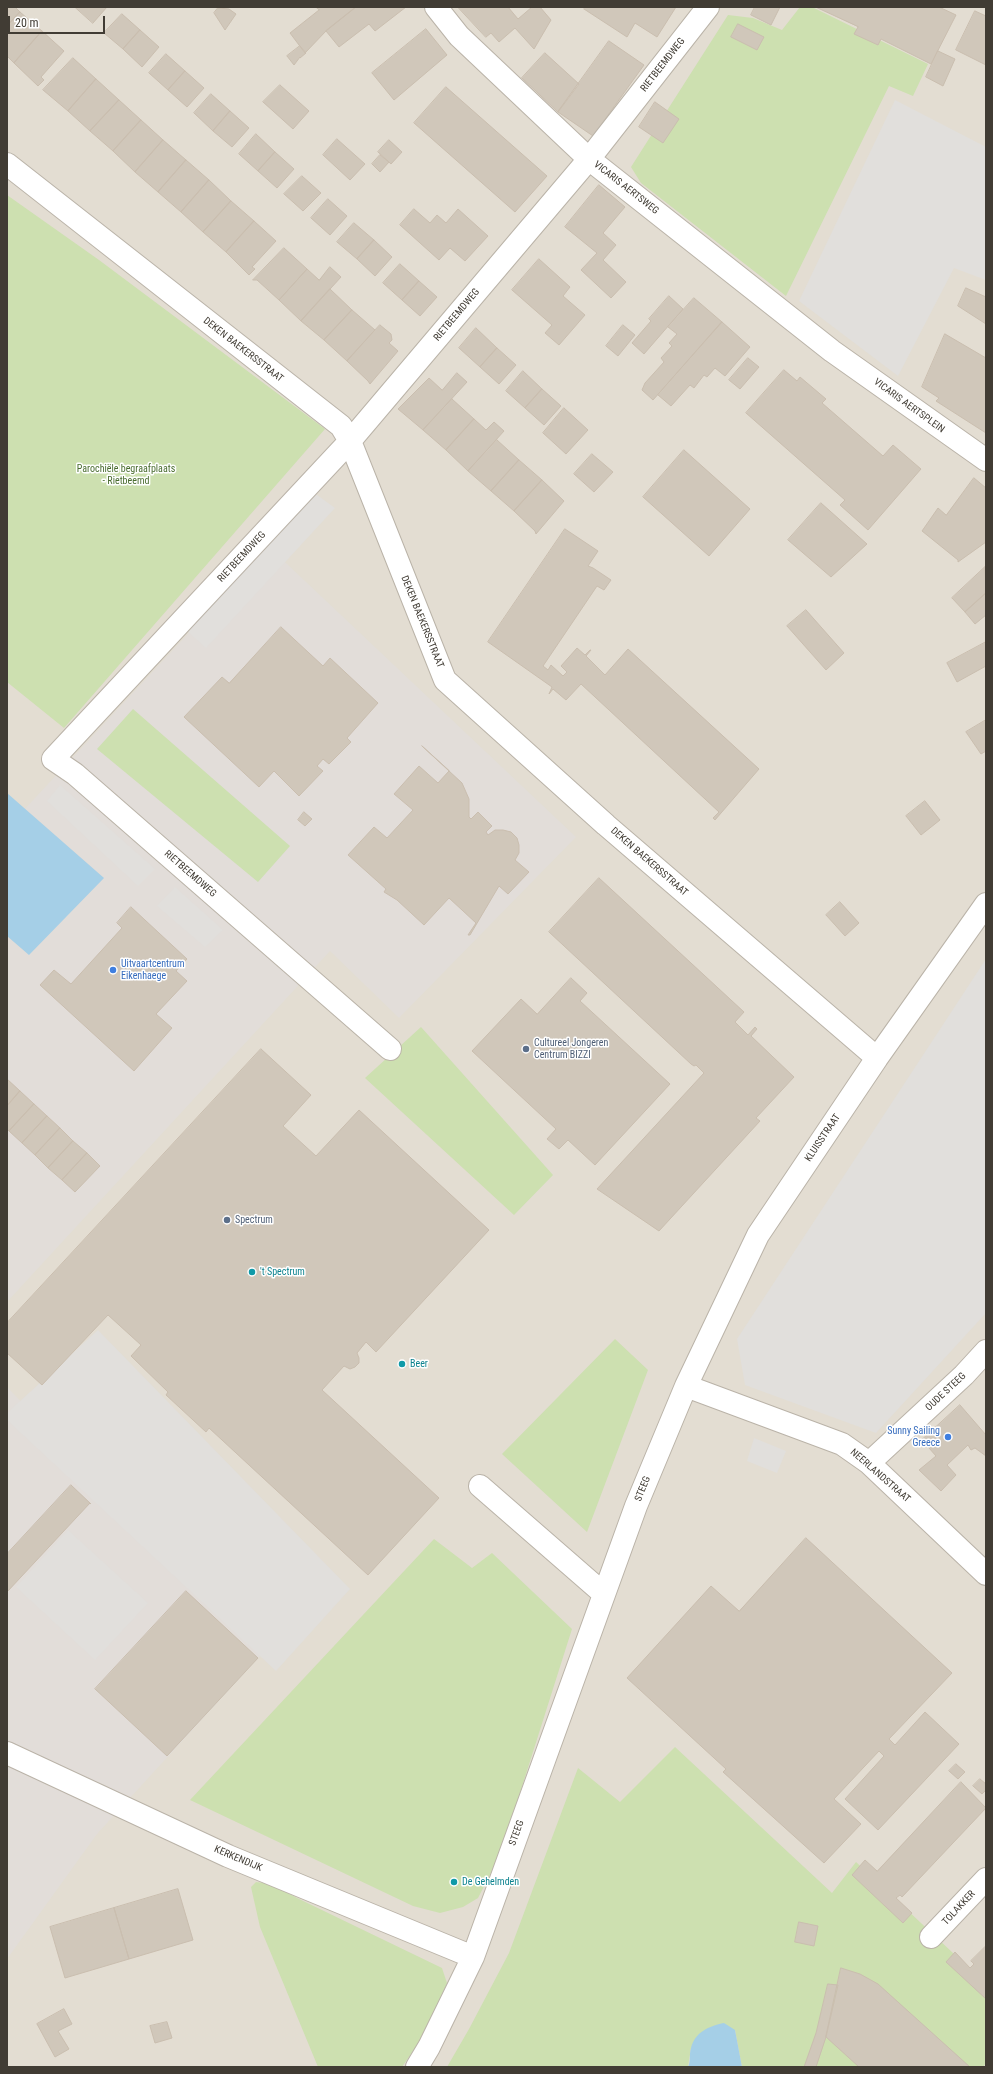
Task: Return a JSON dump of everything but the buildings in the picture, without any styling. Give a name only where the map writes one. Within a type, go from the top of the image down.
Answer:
[{"type":"street","name":"VICARIS AERTSWEG","points":[[436,7],[459,36],[589,159],[832,351]]},
{"type":"street","name":"RIETBEEMDWEG","points":[[390,1049],[75,774],[53,759],[350,441],[589,159],[708,7]]},
{"type":"street","name":"DEKEN BAEKERSSTRAAT","points":[[7,164],[341,426],[350,441],[445,680],[606,825],[877,1058]]},
{"type":"street","name":"VICARIS AERTSPLEIN","points":[[832,351],[986,460]]},
{"type":"street","name":"KLUISSTRAAT","points":[[686,1386],[758,1235],[877,1058],[986,904]]},
{"type":"street","name":"OUDE STEEG","points":[[868,1463],[964,1375],[986,1351]]},
{"type":"street","name":"NEERLANDSTRAAT","points":[[686,1386],[842,1444],[868,1463],[986,1574]]},
{"type":"street","name":"STEEG","points":[[417,2067],[429,2047],[472,1957],[636,1506],[686,1386]]},
{"type":"street","points":[[480,1486],[604,1594]]},
{"type":"street","name":"KERKENDIJK","points":[[7,1754],[228,1856],[472,1957]]},
{"type":"street","name":"TOLAKKER","points":[[932,1937],[986,1879]]},
{"type":"shaded area","points":[[7,7],[986,7],[986,2067],[7,2067]]},
{"type":"shaded area","points":[[895,100],[986,147],[986,280],[954,268],[898,376],[799,301]]},
{"type":"shaded area","points":[[313,492],[335,508],[206,648],[186,630]]},
{"type":"shaded area","points":[[269,547],[576,837],[399,1018],[330,951],[7,1302],[7,828]]},
{"type":"shaded area","points":[[60,785],[155,869],[138,886],[47,801]]},
{"type":"shaded area","points":[[175,887],[223,930],[205,947],[157,906]]},
{"type":"shaded area","points":[[986,959],[986,1313],[876,1433],[745,1385],[737,1339]]},
{"type":"shaded area","points":[[98,1330],[350,1589],[276,1671],[7,1420],[7,1413]]},
{"type":"shaded area","points":[[7,1387],[114,1496],[271,1644],[97,1834],[7,1959]]},
{"type":"shaded area","points":[[754,1438],[786,1451],[777,1473],[747,1461]]},
{"type":"shaded area","points":[[68,1530],[148,1603],[95,1660],[16,1587]]},
{"type":"green space","points":[[800,7],[812,7],[928,64],[913,96],[889,86],[786,296],[641,183],[631,167],[728,15],[753,18],[782,30]]},
{"type":"green space","name":"Parochiële begraafplaats - Rietbeemd","points":[[7,195],[99,260],[325,429],[64,728],[7,682]]},
{"type":"green space","points":[[133,709],[290,846],[258,882],[97,749]]},
{"type":"green space","points":[[421,1027],[553,1175],[514,1215],[365,1078]]},
{"type":"green space","points":[[615,1339],[648,1370],[587,1532],[502,1454]]},
{"type":"green space","points":[[434,1539],[472,1568],[492,1553],[572,1629],[519,1796],[493,1869],[478,1898],[463,1907],[440,1913],[413,1906],[190,1800]]},
{"type":"green space","points":[[675,1747],[832,1893],[856,1862],[986,1984],[986,2063],[983,2067],[742,2067],[735,2030],[691,2048],[688,2067],[447,2067],[509,1953],[578,1768],[620,1802]]},
{"type":"green space","points":[[256,1882],[272,1884],[297,1898],[442,1968],[447,1983],[426,2032],[402,2067],[318,2067],[260,1927],[251,1887]]},
{"type":"water","points":[[7,793],[104,878],[29,955],[7,936]]},
{"type":"water","points":[[724,2023],[735,2030],[742,2067],[688,2067],[693,2042],[699,2034],[708,2028]]},
{"type":"place","name":"Uitvaartcentrum Eikenhaege","points":[[113,970]]},
{"type":"place","name":"Cultureel Jongeren Centrum BIZZI","points":[[526,1049]]},
{"type":"place","name":"Spectrum","points":[[227,1220]]},
{"type":"place","name":"'t Spectrum","points":[[252,1272]]},
{"type":"place","name":"Beer","points":[[402,1364]]},
{"type":"place","name":"Sunny Sailing Greece","points":[[948,1437]]},
{"type":"place","name":"De Gehelmden","points":[[454,1882]]}]
